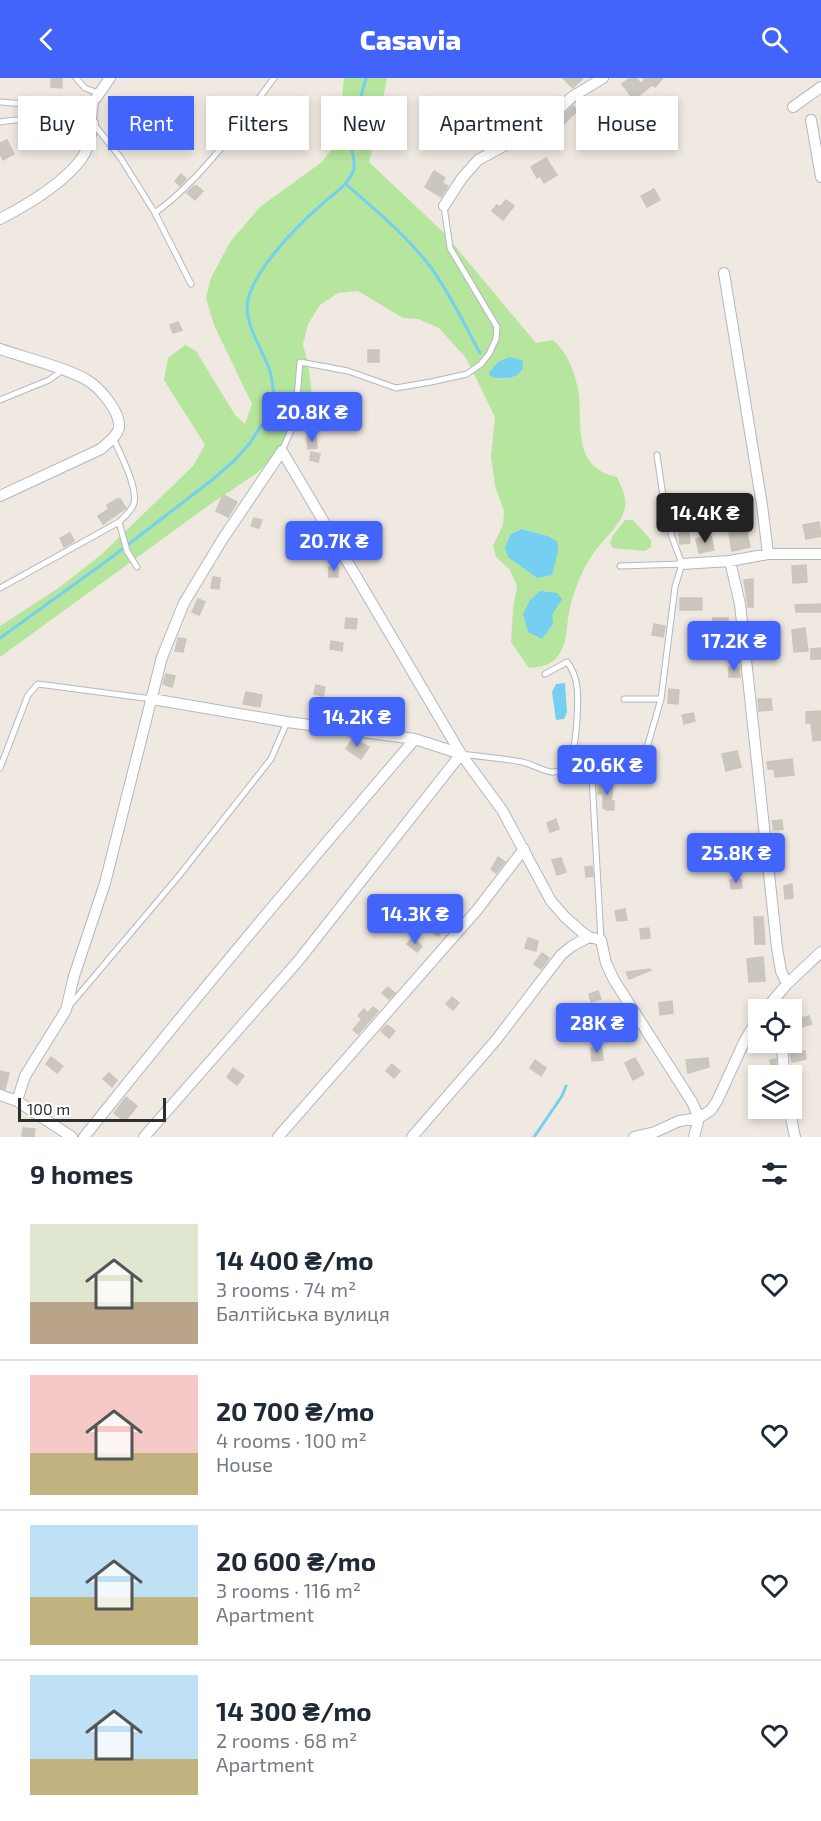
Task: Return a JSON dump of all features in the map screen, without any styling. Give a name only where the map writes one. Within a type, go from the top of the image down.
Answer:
[{"type":"street","points":[[97,95],[110,78]]},
{"type":"street","points":[[444,206],[462,178],[478,160],[542,125],[572,98],[603,78]]},
{"type":"street","points":[[793,107],[821,87]]},
{"type":"street","points":[[811,120],[821,177]]},
{"type":"street","points":[[0,219],[31,203],[58,182],[82,158],[85,150]]},
{"type":"street","points":[[724,273],[762,504],[768,554]]},
{"type":"street","points":[[0,349],[88,381],[109,402],[118,416],[119,430],[101,449],[0,496]]},
{"type":"street","points":[[17,1101],[25,1076],[66,1010],[74,976],[105,883],[162,657],[184,603],[222,540],[282,451],[461,754],[502,810],[551,900],[565,917],[589,937],[601,940],[606,963],[614,980],[681,1083],[699,1118],[694,1137]]},
{"type":"street","points":[[682,564],[730,561],[768,554],[821,554]]},
{"type":"street","points":[[730,561],[740,604],[777,948],[781,971],[788,984]]},
{"type":"street","points":[[152,699],[287,722],[415,739],[461,754]]},
{"type":"street","points":[[84,1137],[268,910],[415,739]]},
{"type":"street","points":[[144,1137],[299,960],[461,754]]},
{"type":"street","points":[[278,1137],[477,910],[524,849]]},
{"type":"street","points":[[412,1137],[496,1040],[561,955],[589,937]]},
{"type":"street","points":[[777,999],[788,984],[821,952]]},
{"type":"street","points":[[634,1137],[655,1132],[679,1121],[699,1118],[711,1110],[748,1035]]},
{"type":"street","points":[[0,1095],[17,1101],[72,1137]]},
{"type":"street","points":[[791,1119],[795,1137]]},
{"type":"lane","points":[[76,78],[97,95],[96,102]]},
{"type":"lane","points":[[155,213],[169,203],[213,159],[274,78]]},
{"type":"lane","points":[[0,102],[18,103]]},
{"type":"lane","points":[[0,122],[18,119]]},
{"type":"lane","points":[[96,127],[120,157],[155,213],[191,284]]},
{"type":"lane","points":[[282,451],[295,421],[300,362],[348,371],[396,388],[467,374],[481,364],[489,354],[496,339],[497,327],[450,248],[444,206]]},
{"type":"lane","points":[[0,400],[43,383],[63,370]]},
{"type":"lane","points":[[0,588],[119,522],[130,511],[135,501],[133,486],[113,438]]},
{"type":"lane","points":[[642,765],[661,699],[675,587],[682,564],[672,537],[657,454]]},
{"type":"lane","points":[[119,522],[127,551],[137,567]]},
{"type":"lane","points":[[620,566],[682,564]]},
{"type":"lane","points":[[461,754],[521,762],[551,772],[562,768],[575,747],[578,697],[573,670],[567,662],[545,674]]},
{"type":"lane","points":[[0,768],[28,695],[38,684],[152,699]]},
{"type":"lane","points":[[624,699],[661,699]]},
{"type":"lane","points":[[66,1010],[178,877],[272,759],[287,722]]},
{"type":"lane","points":[[592,778],[601,940]]},
{"type":"green space","points":[[344,78],[387,78],[384,96],[342,96]]},
{"type":"green space","points":[[331,150],[372,150],[369,162],[444,233],[536,343],[553,340],[569,362],[578,389],[582,442],[586,454],[592,464],[602,472],[617,477],[623,492],[625,508],[619,522],[595,551],[580,577],[572,599],[566,638],[560,653],[547,665],[529,668],[511,642],[517,586],[510,570],[496,557],[493,546],[503,525],[504,511],[495,486],[491,456],[495,417],[466,358],[439,328],[418,319],[403,318],[358,291],[338,293],[320,305],[308,324],[303,344],[312,398],[309,414],[276,455],[257,473],[212,503],[0,657],[0,626],[60,587],[102,554],[193,466],[205,445],[164,380],[168,358],[185,345],[196,351],[235,415],[245,424],[252,404],[214,325],[206,298],[211,278],[230,242],[260,207],[322,162]],"holes":[[[498,362],[522,371],[505,379],[496,378],[489,372]],[[523,529],[557,541],[537,578],[508,556]]]},
{"type":"green space","points":[[625,520],[633,520],[651,540],[651,547],[645,551],[613,548],[610,543],[613,535]]},
{"type":"water","points":[[510,357],[522,360],[523,366],[518,375],[501,379],[490,376],[489,372],[498,362]]},
{"type":"water","points":[[522,529],[548,536],[557,541],[558,552],[552,575],[537,578],[508,557],[505,547],[511,534]]},
{"type":"water","points":[[540,591],[557,593],[562,599],[552,615],[553,624],[542,639],[528,632],[523,614],[530,600]]},
{"type":"water","points":[[565,683],[567,712],[564,719],[556,720],[552,692],[556,684]]},
{"type":"building","points":[[51,78],[62,78],[62,88],[51,87]]},
{"type":"building","points":[[563,78],[583,78],[573,88]]},
{"type":"building","points":[[630,78],[636,78],[641,84],[645,79],[643,78],[663,78],[655,87],[652,85],[638,96],[631,96],[622,84]]},
{"type":"building","points":[[573,106],[576,110],[564,124],[564,115]]},
{"type":"building","points":[[7,140],[14,154],[3,160],[0,154],[0,143]]},
{"type":"building","points":[[546,158],[557,175],[544,183],[540,176],[537,178],[531,167]]},
{"type":"building","points":[[434,171],[445,178],[442,183],[448,186],[441,197],[425,187]]},
{"type":"building","points":[[181,174],[186,179],[180,186],[175,181]]},
{"type":"building","points":[[194,186],[203,191],[195,200],[187,193]]},
{"type":"building","points":[[654,189],[660,200],[647,207],[641,196]]},
{"type":"building","points":[[506,200],[514,206],[503,220],[492,211]]},
{"type":"building","points":[[178,322],[182,330],[173,333],[170,325]]},
{"type":"building","points":[[368,350],[379,350],[379,362],[368,362]]},
{"type":"building","points":[[307,437],[316,437],[317,448],[308,449]]},
{"type":"building","points":[[311,452],[320,454],[318,462],[310,460]]},
{"type":"building","points":[[223,495],[237,502],[228,517],[216,511]]},
{"type":"building","points":[[120,499],[126,508],[103,524],[98,516],[109,509],[107,505]]},
{"type":"building","points":[[254,518],[262,520],[259,528],[251,526]]},
{"type":"building","points":[[819,522],[821,536],[806,539],[803,525]]},
{"type":"building","points":[[746,529],[750,547],[732,551],[729,533]]},
{"type":"building","points":[[689,532],[690,543],[680,544],[679,533]]},
{"type":"building","points":[[70,533],[74,541],[64,547],[60,538]]},
{"type":"building","points":[[711,536],[714,550],[699,553],[696,539]]},
{"type":"building","points":[[806,565],[807,582],[793,583],[792,566]]},
{"type":"building","points":[[329,567],[338,567],[338,577],[329,577]]},
{"type":"building","points":[[213,577],[220,578],[219,589],[211,588]]},
{"type":"building","points":[[753,579],[753,607],[748,607],[744,580]]},
{"type":"building","points":[[680,598],[702,598],[702,610],[680,610]]},
{"type":"building","points":[[198,599],[205,602],[199,615],[192,612]]},
{"type":"building","points":[[821,604],[821,612],[796,612],[795,605]]},
{"type":"building","points":[[346,618],[357,619],[356,629],[345,628]]},
{"type":"building","points":[[713,618],[728,618],[728,637],[712,637]]},
{"type":"building","points":[[654,624],[665,626],[663,637],[652,635]]},
{"type":"building","points":[[805,628],[808,651],[794,652],[792,630]]},
{"type":"building","points":[[178,638],[186,639],[183,652],[175,651]]},
{"type":"building","points":[[331,641],[343,643],[342,651],[330,649]]},
{"type":"building","points":[[821,648],[821,659],[811,659],[811,649]]},
{"type":"building","points":[[729,667],[739,667],[740,677],[729,677]]},
{"type":"building","points":[[166,674],[175,676],[172,687],[163,684]]},
{"type":"building","points":[[316,685],[325,687],[323,696],[314,694]]},
{"type":"building","points":[[669,689],[679,690],[678,704],[668,703]]},
{"type":"building","points":[[246,692],[262,695],[260,707],[243,704]]},
{"type":"building","points":[[758,699],[771,699],[772,710],[759,711]]},
{"type":"building","points":[[329,703],[342,706],[340,714],[328,711]]},
{"type":"building","points":[[821,711],[821,740],[813,741],[811,723],[806,723],[806,712]]},
{"type":"building","points":[[693,713],[695,721],[684,724],[682,715]]},
{"type":"building","points":[[353,738],[369,747],[361,759],[346,749]]},
{"type":"building","points":[[737,751],[741,767],[726,771],[722,754]]},
{"type":"building","points":[[792,759],[794,775],[775,777],[774,769],[768,769],[767,762]]},
{"type":"building","points":[[598,784],[613,785],[611,801],[614,801],[614,810],[603,808],[603,794],[598,794]]},
{"type":"building","points":[[556,819],[559,829],[550,832],[547,823]]},
{"type":"building","points":[[782,820],[783,829],[774,830],[772,821]]},
{"type":"building","points":[[733,841],[739,854],[732,857],[726,844]]},
{"type":"building","points":[[781,850],[783,861],[775,862],[774,851]]},
{"type":"building","points":[[498,857],[505,862],[496,873],[491,869]]},
{"type":"building","points":[[561,858],[566,872],[557,875],[552,860]]},
{"type":"building","points":[[592,866],[593,876],[586,877],[585,867]]},
{"type":"building","points":[[741,879],[742,888],[731,889],[730,880]]},
{"type":"building","points":[[792,884],[793,898],[785,899],[784,886]]},
{"type":"building","points":[[625,909],[627,920],[617,921],[615,911]]},
{"type":"building","points":[[754,917],[763,917],[765,944],[755,944]]},
{"type":"building","points":[[440,921],[446,927],[438,936],[431,931]]},
{"type":"building","points":[[649,928],[650,938],[641,939],[640,929]]},
{"type":"building","points":[[413,938],[422,946],[417,952],[407,944]]},
{"type":"building","points":[[528,938],[538,941],[536,951],[525,948]]},
{"type":"building","points":[[542,953],[549,958],[541,969],[534,964]]},
{"type":"building","points":[[763,957],[765,981],[749,982],[747,959]]},
{"type":"building","points":[[650,969],[629,979],[626,972]]},
{"type":"building","points":[[388,987],[395,993],[389,999],[382,993]]},
{"type":"building","points":[[598,991],[601,999],[591,1002],[589,994]]},
{"type":"building","points":[[452,997],[459,1003],[453,1010],[446,1004]]},
{"type":"building","points":[[672,1001],[673,1013],[660,1015],[659,1003]]},
{"type":"building","points":[[373,1007],[378,1011],[358,1034],[353,1030],[362,1019],[358,1016],[364,1009],[368,1013]]},
{"type":"building","points":[[809,1016],[812,1024],[802,1026],[802,1018]]},
{"type":"building","points":[[605,1017],[608,1025],[598,1029],[595,1021]]},
{"type":"building","points":[[387,1025],[395,1031],[389,1038],[381,1031]]},
{"type":"building","points":[[601,1046],[603,1060],[592,1061],[591,1048]]},
{"type":"building","points":[[805,1051],[806,1059],[792,1062],[790,1054]]},
{"type":"building","points":[[51,1057],[63,1066],[57,1073],[46,1064]]},
{"type":"building","points":[[635,1058],[644,1074],[633,1080],[625,1063]]},
{"type":"building","points":[[708,1058],[709,1067],[688,1073],[686,1060]]},
{"type":"building","points":[[776,1059],[776,1065],[771,1065],[770,1060]]},
{"type":"building","points":[[535,1060],[546,1068],[541,1076],[530,1068]]},
{"type":"building","points":[[392,1064],[400,1071],[394,1078],[386,1071]]},
{"type":"building","points":[[233,1068],[244,1076],[237,1085],[227,1077]]},
{"type":"building","points":[[0,1071],[9,1073],[5,1089],[0,1088]]},
{"type":"building","points":[[109,1073],[117,1080],[112,1087],[103,1079]]},
{"type":"building","points":[[126,1097],[137,1106],[125,1121],[114,1113]]},
{"type":"building","points":[[23,1128],[35,1129],[34,1137],[22,1136]]},
{"type":"waterway","points":[[0,638],[108,560],[212,480],[250,443],[275,404],[270,372],[249,322],[247,307],[250,294],[256,280],[276,252],[300,225],[343,186],[353,172],[354,128],[366,78]]},
{"type":"waterway","points":[[347,185],[400,233],[429,265],[480,353]]},
{"type":"waterway","points":[[534,1137],[562,1096],[566,1086]]}]
